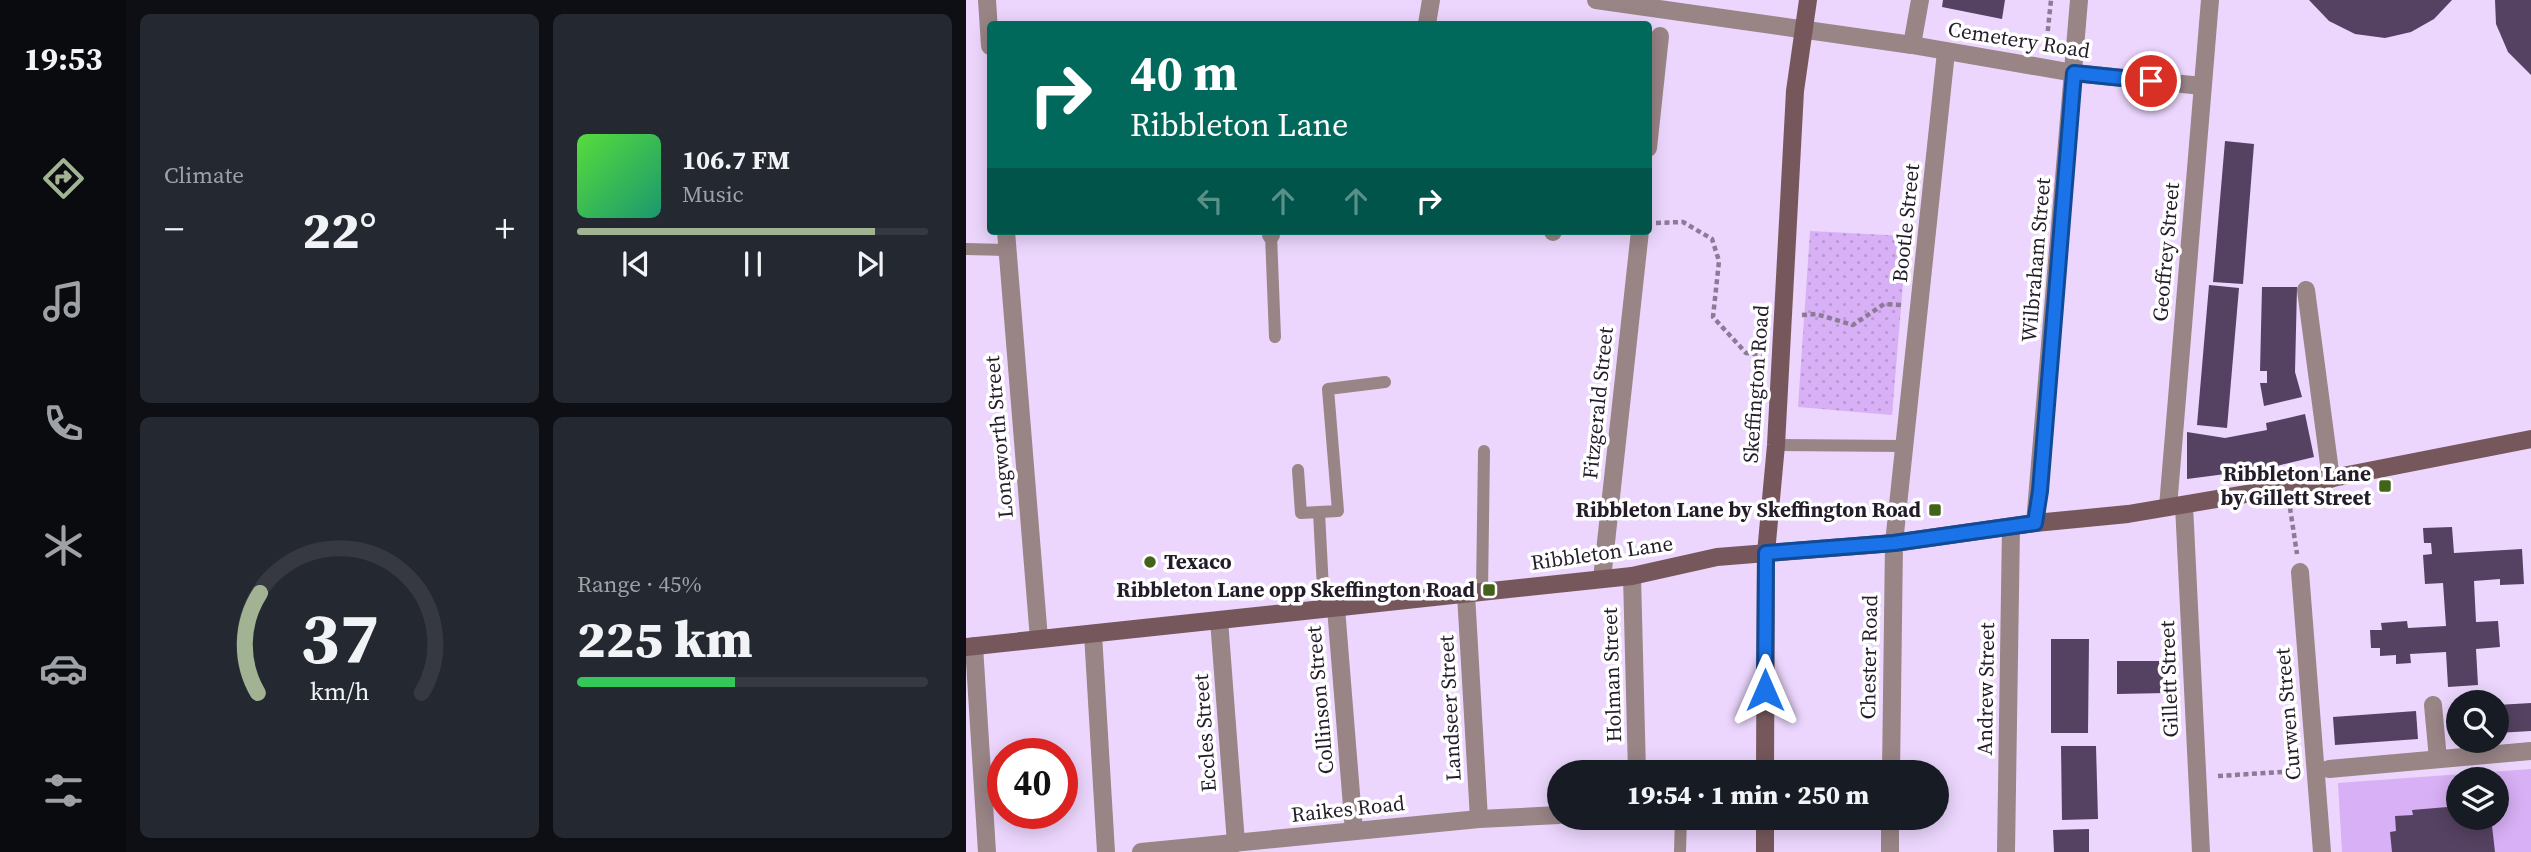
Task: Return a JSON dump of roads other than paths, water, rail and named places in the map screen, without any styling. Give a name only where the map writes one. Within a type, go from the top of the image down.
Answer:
[{"type":"main road","name":"Skeffington Road","points":[[1765,760],[1766,553],[1776,445],[1795,91],[1808,0]]},
{"type":"main road","name":"Ribbleton Lane","points":[[970,646],[1632,576],[1717,557],[1894,543],[2176,506],[2331,479],[2531,439]]},
{"type":"main road","points":[[1765,830],[1765,852]]},
{"type":"street","points":[[987,0],[988,21]]},
{"type":"street","points":[[1428,21],[1431,0]]},
{"type":"street","name":"Cemetery Road","points":[[1596,0],[1803,32],[1912,45],[2074,73],[2202,86]]},
{"type":"street","points":[[1912,45],[1920,0]]},
{"type":"street","name":"Wilbraham Street","points":[[2035,523],[2040,491],[2079,0]]},
{"type":"street","name":"Geoffrey Street","points":[[2176,506],[2202,86],[2210,0]]},
{"type":"street","points":[[1652,111],[1660,36]]},
{"type":"street","name":"Bootle Street","points":[[1904,446],[1909,420],[1947,52]]},
{"type":"street","name":"Longworth Street","points":[[1006,235],[1039,639]]},
{"type":"street","name":"Fitzgerald Street","points":[[1602,579],[1640,235]]},
{"type":"street","points":[[2306,290],[2331,479]]},
{"type":"street","points":[[1894,543],[1904,446]]},
{"type":"street","name":"Gillett Street","points":[[2176,506],[2201,852]]},
{"type":"street","name":"Andrew Street","points":[[2006,852],[2011,527]]},
{"type":"street","name":"Chester Road","points":[[1891,760],[1894,543]]},
{"type":"street","name":"Curwen Street","points":[[2300,572],[2322,770],[2322,852]]},
{"type":"street","name":"Holman Street","points":[[1632,576],[1637,760]]},
{"type":"street","name":"Landseer Street","points":[[1474,592],[1479,819]]},
{"type":"street","name":"Collinson Street","points":[[1330,608],[1354,831]]},
{"type":"street","name":"Eccles Street","points":[[1219,620],[1236,843]]},
{"type":"street","points":[[1093,634],[1106,852]]},
{"type":"street","points":[[970,646],[987,852]]},
{"type":"street","points":[[2433,705],[2438,759]]},
{"type":"street","points":[[2322,770],[2531,751]]},
{"type":"street","name":"Raikes Road","points":[[1141,852],[1479,819],[1547,816]]},
{"type":"street","points":[[1890,830],[1890,852]]},
{"type":"lane","points":[[1271,235],[1275,337]]},
{"type":"lane","points":[[966,248],[1007,250]]},
{"type":"lane","points":[[1298,470],[1301,513],[1338,511],[1328,389],[1385,382]]},
{"type":"lane","points":[[1776,445],[1904,446]]},
{"type":"lane","points":[[1474,592],[1484,451]]},
{"type":"lane","points":[[1319,512],[1330,608]]},
{"type":"lane","points":[[1680,852],[1681,830]]},
{"type":"place","name":"Ribbleton Lane by Gillett Street","points":[[2385,486]]},
{"type":"place","name":"Ribbleton Lane by Skeffington Road","points":[[1935,510]]},
{"type":"place","name":"Texaco","points":[[1150,562]]},
{"type":"place","name":"Ribbleton Lane opp Skeffington Road","points":[[1489,590]]}]
